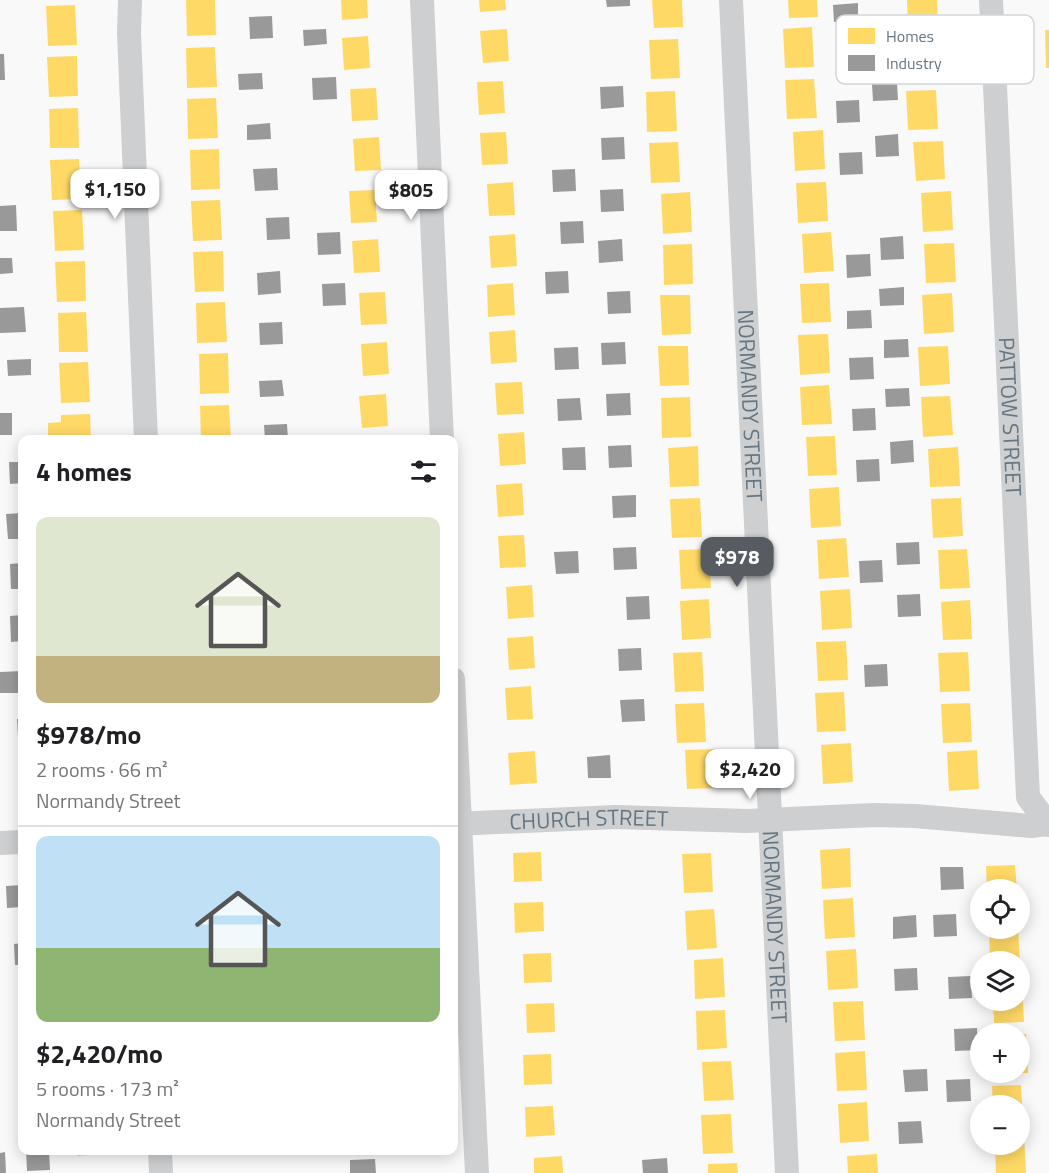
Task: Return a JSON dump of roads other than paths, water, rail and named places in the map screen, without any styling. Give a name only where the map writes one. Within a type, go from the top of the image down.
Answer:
[{"type":"street","points":[[130,0],[129,33],[146,435]]},
{"type":"street","points":[[422,0],[442,435]]},
{"type":"street","name":"NORMANDY STREET","points":[[731,0],[787,1173]]},
{"type":"street","name":"PATTOW STREET","points":[[991,0],[992,15]]},
{"type":"street","name":"PATTOW STREET","points":[[995,84],[1028,797],[1049,825]]},
{"type":"street","name":"CHURCH STREET","points":[[458,824],[616,817],[747,821],[874,815],[915,816],[1031,826],[1049,825]]},
{"type":"street","points":[[0,843],[18,842]]},
{"type":"street","points":[[458,857],[477,1173]]},
{"type":"street","points":[[160,1155],[161,1173]]}]
